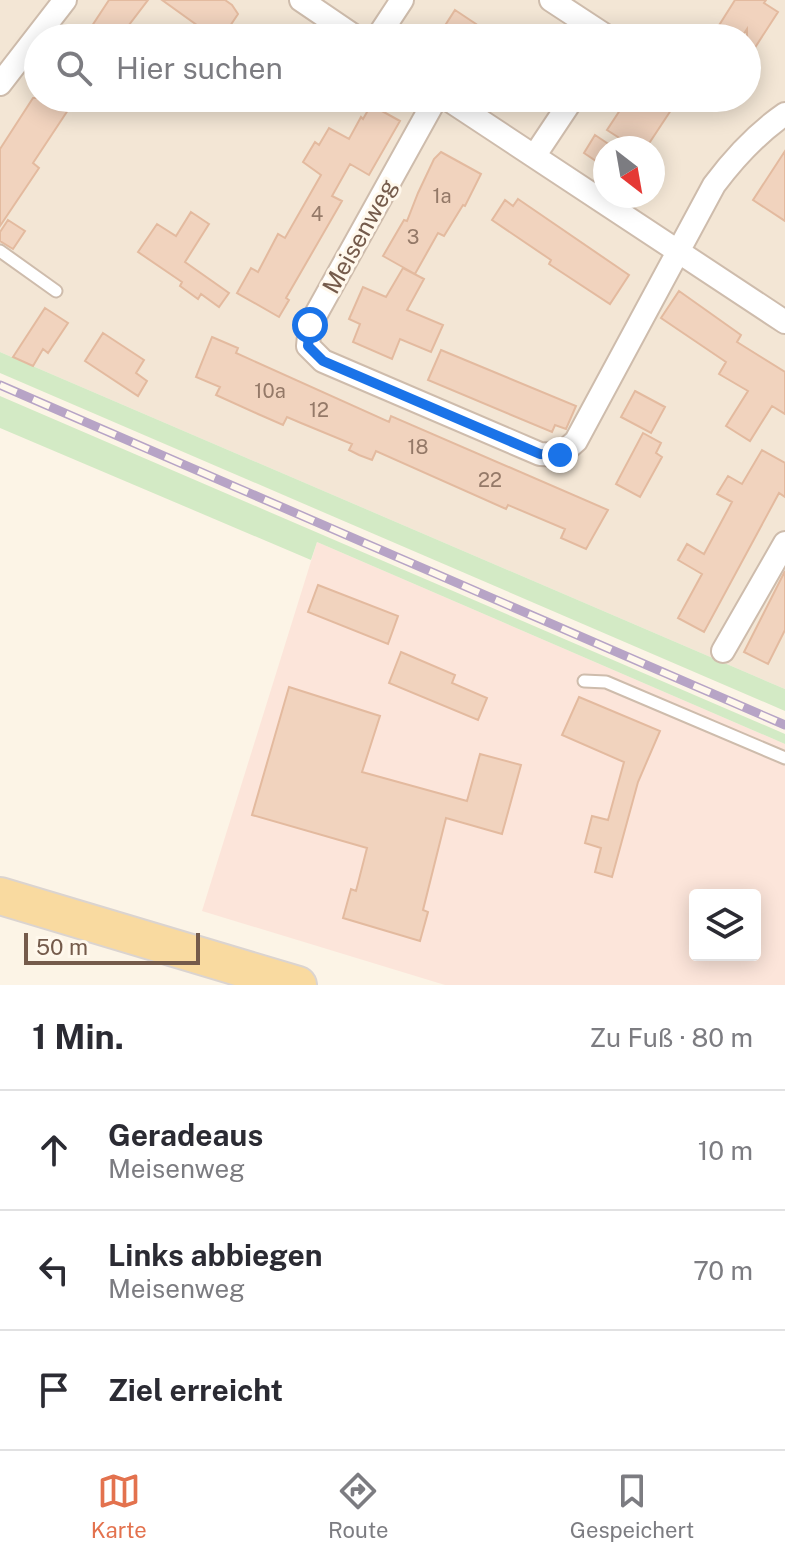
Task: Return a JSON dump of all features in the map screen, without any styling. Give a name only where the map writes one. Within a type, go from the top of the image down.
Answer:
[{"type":"main road","points":[[0,896],[298,985]]},
{"type":"street","points":[[46,24],[65,0]]},
{"type":"street","points":[[301,0],[336,24]]},
{"type":"street","points":[[386,24],[402,0]]},
{"type":"street","points":[[551,0],[588,24]]},
{"type":"street","points":[[0,84],[24,53]]},
{"type":"street","name":"Meisenweg","points":[[428,112],[310,325],[308,346],[323,361],[540,454],[560,455],[576,441],[677,250]]},
{"type":"street","points":[[468,112],[785,322]]},
{"type":"street","points":[[535,155],[564,112]]},
{"type":"street","points":[[677,250],[714,185],[735,158],[762,131],[785,114]]},
{"type":"street","points":[[723,651],[785,543]]},
{"type":"lane","points":[[0,251],[56,291]]},
{"type":"lane","points":[[584,681],[606,682],[785,758]]},
{"type":"shaded area","points":[[0,0],[785,0],[785,689],[0,352]]},
{"type":"shaded area","points":[[317,542],[785,744],[785,985],[445,985],[202,911]]},
{"type":"green space","points":[[0,352],[785,689],[785,711],[0,373]]},
{"type":"green space","points":[[0,396],[785,734],[785,744],[317,542],[311,560],[0,428]]},
{"type":"building","points":[[109,0],[148,0],[130,24],[93,24]]},
{"type":"building","points":[[162,0],[225,0],[238,14],[231,24],[195,24]]},
{"type":"building","points":[[735,0],[766,0],[764,3],[778,12],[761,38],[761,24],[720,24]]},
{"type":"building","points":[[455,10],[476,24],[446,24]]},
{"type":"building","points":[[24,112],[67,112],[33,163],[39,168],[0,226],[0,149]]},
{"type":"building","points":[[367,112],[384,112],[400,121],[369,175],[350,164],[332,196],[342,201],[286,298],[289,300],[279,317],[237,293],[251,268],[258,272],[278,234],[285,238],[321,175],[303,162],[315,142],[319,145],[329,128],[349,139],[361,117],[363,119]]},
{"type":"building","points":[[619,112],[670,112],[654,136],[616,136],[607,130]]},
{"type":"building","points":[[593,138],[593,159],[584,153]]},
{"type":"building","points":[[785,151],[785,221],[753,200]]},
{"type":"building","points":[[441,152],[481,174],[465,206],[444,236],[438,233],[415,274],[383,256],[404,220],[407,221],[434,159]]},
{"type":"building","points":[[518,199],[629,275],[610,304],[549,264],[551,260],[492,220],[505,200],[513,206]]},
{"type":"building","points":[[191,212],[209,224],[185,262],[229,293],[219,307],[201,294],[198,299],[180,286],[182,282],[138,252],[157,224],[176,236]]},
{"type":"building","points":[[8,220],[25,231],[13,249],[0,241],[0,232]]},
{"type":"building","points":[[403,268],[424,279],[407,310],[443,325],[431,352],[400,339],[392,359],[353,342],[360,324],[349,319],[363,287],[386,297]]},
{"type":"building","points":[[679,291],[741,335],[737,342],[785,372],[785,414],[772,406],[750,441],[726,426],[748,391],[719,374],[726,362],[661,318]]},
{"type":"building","points":[[45,308],[68,323],[48,353],[43,349],[33,366],[13,357]]},
{"type":"building","points":[[103,333],[144,360],[136,373],[147,381],[138,396],[85,361]]},
{"type":"building","points":[[212,337],[238,348],[236,353],[389,422],[391,416],[608,510],[586,549],[561,538],[565,529],[508,505],[506,509],[376,451],[372,460],[359,455],[349,450],[352,444],[287,417],[283,425],[216,395],[220,387],[196,377]]},
{"type":"building","points":[[441,350],[576,406],[566,429],[555,425],[552,432],[428,380]]},
{"type":"building","points":[[635,391],[665,407],[651,433],[621,417]]},
{"type":"building","points":[[643,433],[661,443],[656,453],[662,457],[640,497],[616,484]]},
{"type":"building","points":[[762,450],[785,463],[785,497],[779,493],[704,632],[678,618],[702,574],[678,560],[687,544],[704,554],[732,502],[717,494],[728,476],[742,484]]},
{"type":"building","points":[[785,571],[785,630],[768,664],[744,652]]},
{"type":"building","points":[[318,585],[398,616],[388,644],[308,612]]},
{"type":"building","points":[[401,652],[455,675],[452,683],[487,698],[478,720],[389,683]]},
{"type":"building","points":[[289,687],[380,716],[362,772],[467,801],[480,754],[521,765],[502,834],[446,818],[423,910],[428,912],[420,941],[343,918],[351,889],[356,891],[367,848],[252,815]]},
{"type":"building","points":[[579,697],[660,731],[638,782],[612,877],[595,872],[601,848],[585,843],[592,816],[608,820],[624,762],[562,735]]},
{"type":"railway","points":[[0,385],[785,725]]},
{"type":"route","points":[[310,325],[308,346],[323,361],[540,454],[560,455]]}]
